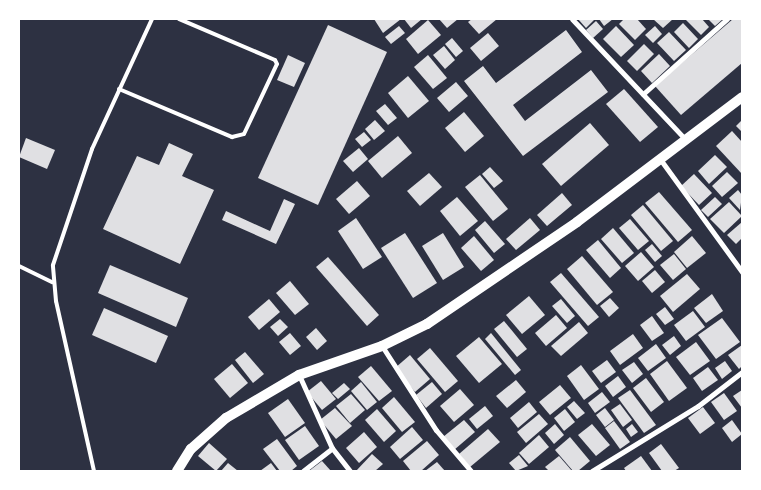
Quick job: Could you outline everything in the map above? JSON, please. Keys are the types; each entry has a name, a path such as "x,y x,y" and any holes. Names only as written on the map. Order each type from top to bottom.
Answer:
{"main road":[{"path":"177,471 190,449 226,418 299,375 382,346 427,324 488,286 742,96"}],"street":[{"path":"572,19 684,138"},
{"path":"643,94 727,19"},
{"path":"660,159 742,272"},
{"path":"382,346 433,425 471,471"},
{"path":"592,471 691,410 742,372"},
{"path":"299,375 332,448 350,471"},
{"path":"303,471 332,448"}],"lane":[{"path":"94,471 52,282 53,265 67,218 92,149 152,19"},
{"path":"120,89 232,137 244,134 277,64 275,60 179,19"},
{"path":"19,266 52,282"}],"building":[{"path":"374,19 401,19 383,33"},
{"path":"404,19 422,19 411,28"},
{"path":"439,19 458,19 447,28"},
{"path":"472,19 497,19 479,34 468,22"},
{"path":"578,19 595,19 586,28"},
{"path":"599,19 613,19 604,26"},
{"path":"624,19 637,19 646,29 635,40 619,24"},
{"path":"653,19 673,19 663,28"},
{"path":"702,19 709,27 701,35 686,20"},
{"path":"708,19 723,19 715,26"},
{"path":"733,19 742,19 742,63 681,115 655,86"},
{"path":"428,20 441,35 418,54 406,39"},
{"path":"596,21 603,29 593,38 586,30"},
{"path":"683,23 698,39 689,48 674,32"},
{"path":"328,25 387,52 318,205 258,178"},
{"path":"399,26 405,33 391,44 385,37"},
{"path":"616,26 634,45 621,57 603,39"},
{"path":"655,26 662,34 653,43 645,35"},
{"path":"566,30 582,52 513,105 525,121 591,70 608,92 523,156 464,81 483,66 496,83"},
{"path":"669,32 686,50 674,61 657,43"},
{"path":"488,33 499,46 481,61 470,48"},
{"path":"452,38 463,51 456,57 445,44"},
{"path":"644,44 654,54 637,71 627,61"},
{"path":"444,46 455,60 445,69 433,55"},
{"path":"659,54 670,66 652,83 641,71"},
{"path":"288,55 305,63 294,87 277,80"},
{"path":"428,55 447,78 433,89 414,67"},
{"path":"408,76 429,101 408,118 388,93"},
{"path":"456,82 468,96 449,112 437,98"},
{"path":"624,89 658,127 640,142 606,104"},
{"path":"385,104 397,118 388,125 376,111"},
{"path":"464,112 484,136 465,152 445,128"},
{"path":"375,120 385,131 374,140 365,129"},
{"path":"742,120 742,132 736,126"},
{"path":"590,123 609,145 561,186 542,164"},
{"path":"732,131 742,142 742,174 716,146"},
{"path":"364,132 371,140 362,147 355,139"},
{"path":"398,136 412,153 382,178 368,161"},
{"path":"26,138 55,150 47,169 19,157"},
{"path":"169,143 193,154 182,176 214,190 180,264 103,229 137,156 159,165"},
{"path":"359,148 368,159 353,172 343,161"},
{"path":"715,155 727,167 709,184 698,171"},
{"path":"490,167 503,181 494,188 482,174"},
{"path":"727,172 738,183 722,197 712,186"},
{"path":"429,173 442,187 420,206 407,191"},
{"path":"694,174 712,193 699,205 681,186"},
{"path":"480,175 508,209 493,221 465,187"},
{"path":"357,181 370,196 349,214 336,199"},
{"path":"738,190 742,195 740,210 729,198"},
{"path":"659,192 692,230 678,242 645,203"},
{"path":"562,193 572,205 547,226 537,215"},
{"path":"457,197 478,221 460,236 440,211"},
{"path":"715,197 722,204 708,217 701,210"},
{"path":"284,199 295,204 276,244 222,220 226,211 270,231"},
{"path":"729,202 742,216 724,233 710,219"},
{"path":"643,205 673,241 661,251 631,215"},
{"path":"356,218 382,257 363,269 338,231"},
{"path":"530,218 540,230 516,250 506,239"},
{"path":"630,219 649,241 638,250 619,228"},
{"path":"485,221 505,244 494,253 475,230"},
{"path":"742,222 742,238 736,244 727,235"},
{"path":"613,228 634,253 622,263 601,239"},
{"path":"405,233 437,283 413,298 381,248"},
{"path":"443,233 464,267 443,280 422,246"},
{"path":"474,236 494,260 481,271 461,248"},
{"path":"692,236 706,253 687,268 674,252"},
{"path":"598,240 621,268 610,278 586,250"},
{"path":"652,244 662,256 655,262 645,250"},
{"path":"641,252 654,267 638,281 625,266"},
{"path":"674,254 686,269 673,280 660,265"},
{"path":"582,256 613,292 597,305 567,269"},
{"path":"328,257 379,315 367,326 316,267"},
{"path":"110,265 188,298 176,327 98,293"},
{"path":"655,270 665,282 652,293 642,281"},
{"path":"561,273 599,317 588,326 550,282"},
{"path":"687,274 700,289 673,312 660,296"},
{"path":"290,281 309,304 295,315 276,293"},
{"path":"712,294 723,311 706,323 694,308"},
{"path":"529,296 545,315 522,334 506,315"},
{"path":"610,298 619,308 609,317 600,306"},
{"path":"269,299 280,312 259,330 248,317"},
{"path":"561,299 575,316 567,323 552,306"},
{"path":"665,307 674,319 665,325 656,314"},
{"path":"104,308 168,336 156,363 92,335"},
{"path":"693,311 705,327 686,341 674,325"},
{"path":"556,315 567,328 546,346 535,333"},
{"path":"652,316 664,333 652,341 640,325"},
{"path":"722,318 740,342 716,359 698,335"},
{"path":"280,319 288,327 278,336 270,327"},
{"path":"504,321 527,349 517,357 494,329"},
{"path":"579,322 588,333 561,356 551,346"},
{"path":"316,328 327,341 317,350 306,337"},
{"path":"290,333 301,346 290,355 279,342"},
{"path":"491,333 521,370 515,375 485,339"},
{"path":"633,334 643,348 620,365 610,351"},
{"path":"674,336 681,346 670,355 662,345"},
{"path":"479,337 502,364 479,383 456,356"},
{"path":"696,342 710,361 690,375 676,357"},
{"path":"656,344 666,358 648,371 638,358"},
{"path":"742,345 742,366 739,369 728,355"},
{"path":"430,348 458,381 445,392 417,359"},
{"path":"245,352 264,374 253,383 235,360"},
{"path":"410,355 430,379 415,392 395,368"},
{"path":"607,360 616,372 601,383 592,371"},
{"path":"667,361 687,388 669,401 650,374"},
{"path":"725,361 732,371 722,379 715,368"},
{"path":"634,362 643,374 632,383 622,370"},
{"path":"232,364 248,383 230,398 214,379"},
{"path":"581,365 599,389 584,400 567,376"},
{"path":"371,366 392,391 379,401 358,377"},
{"path":"708,367 718,380 702,391 693,378"},
{"path":"618,376 626,387 613,397 605,386"},
{"path":"646,378 664,402 651,412 633,388"},
{"path":"516,380 526,392 507,408 496,396"},
{"path":"321,381 336,399 322,410 307,392"},
{"path":"361,382 377,402 367,410 351,391"},
{"path":"432,382 442,394 426,408 416,395"},
{"path":"344,383 350,389 338,399 332,393"},
{"path":"560,385 571,398 550,415 539,402"},
{"path":"460,389 474,405 454,422 440,406"},
{"path":"630,390 656,425 644,433 618,398"},
{"path":"742,390 742,408 733,396"},
{"path":"602,392 610,402 595,413 588,403"},
{"path":"724,393 737,411 724,420 711,402"},
{"path":"351,394 365,410 350,423 336,406"},
{"path":"394,397 415,422 402,432 382,408"},
{"path":"288,399 305,423 285,437 268,413"},
{"path":"574,401 585,413 577,419 567,407"},
{"path":"529,402 537,412 518,428 510,418"},
{"path":"620,404 632,420 623,427 611,410"},
{"path":"485,406 493,416 477,429 469,419"},
{"path":"703,407 715,423 700,434 688,418"},
{"path":"335,408 352,426 336,439 320,420"},
{"path":"605,408 614,420 605,427 596,415"},
{"path":"377,409 396,431 384,442 365,420"},
{"path":"565,409 575,422 564,431 554,418"},
{"path":"539,414 548,424 526,443 517,432"},
{"path":"464,420 475,432 454,450 443,437"},
{"path":"732,420 742,434 732,442 722,428"},
{"path":"614,421 630,442 620,449 605,428"},
{"path":"555,424 564,435 554,444 545,433"},
{"path":"592,424 610,445 596,456 578,435"},
{"path":"632,424 638,432 631,437 626,429"},
{"path":"305,426 319,446 299,460 285,440"},
{"path":"412,427 423,440 400,459 390,447"},
{"path":"488,429 500,442 470,467 459,454"},
{"path":"364,432 377,447 359,463 346,448"},
{"path":"539,435 549,447 529,464 519,453"},
{"path":"570,437 590,461 578,471 573,471 555,450"},
{"path":"277,439 297,466 291,471 280,471 263,449"},
{"path":"427,441 439,455 421,471 411,471 403,461"},
{"path":"209,443 227,459 216,471 198,456"},
{"path":"661,444 679,468 674,471 662,471 649,453"},
{"path":"372,454 383,464 375,471 356,471"},
{"path":"519,455 528,466 516,471 509,463"},
{"path":"559,456 572,471 549,471 545,467"},
{"path":"641,456 652,471 626,471 624,468"},
{"path":"322,461 331,471 309,471"},
{"path":"437,462 445,471 425,471"},
{"path":"228,463 238,471 221,471"},
{"path":"271,463 277,471 260,471"}]}
